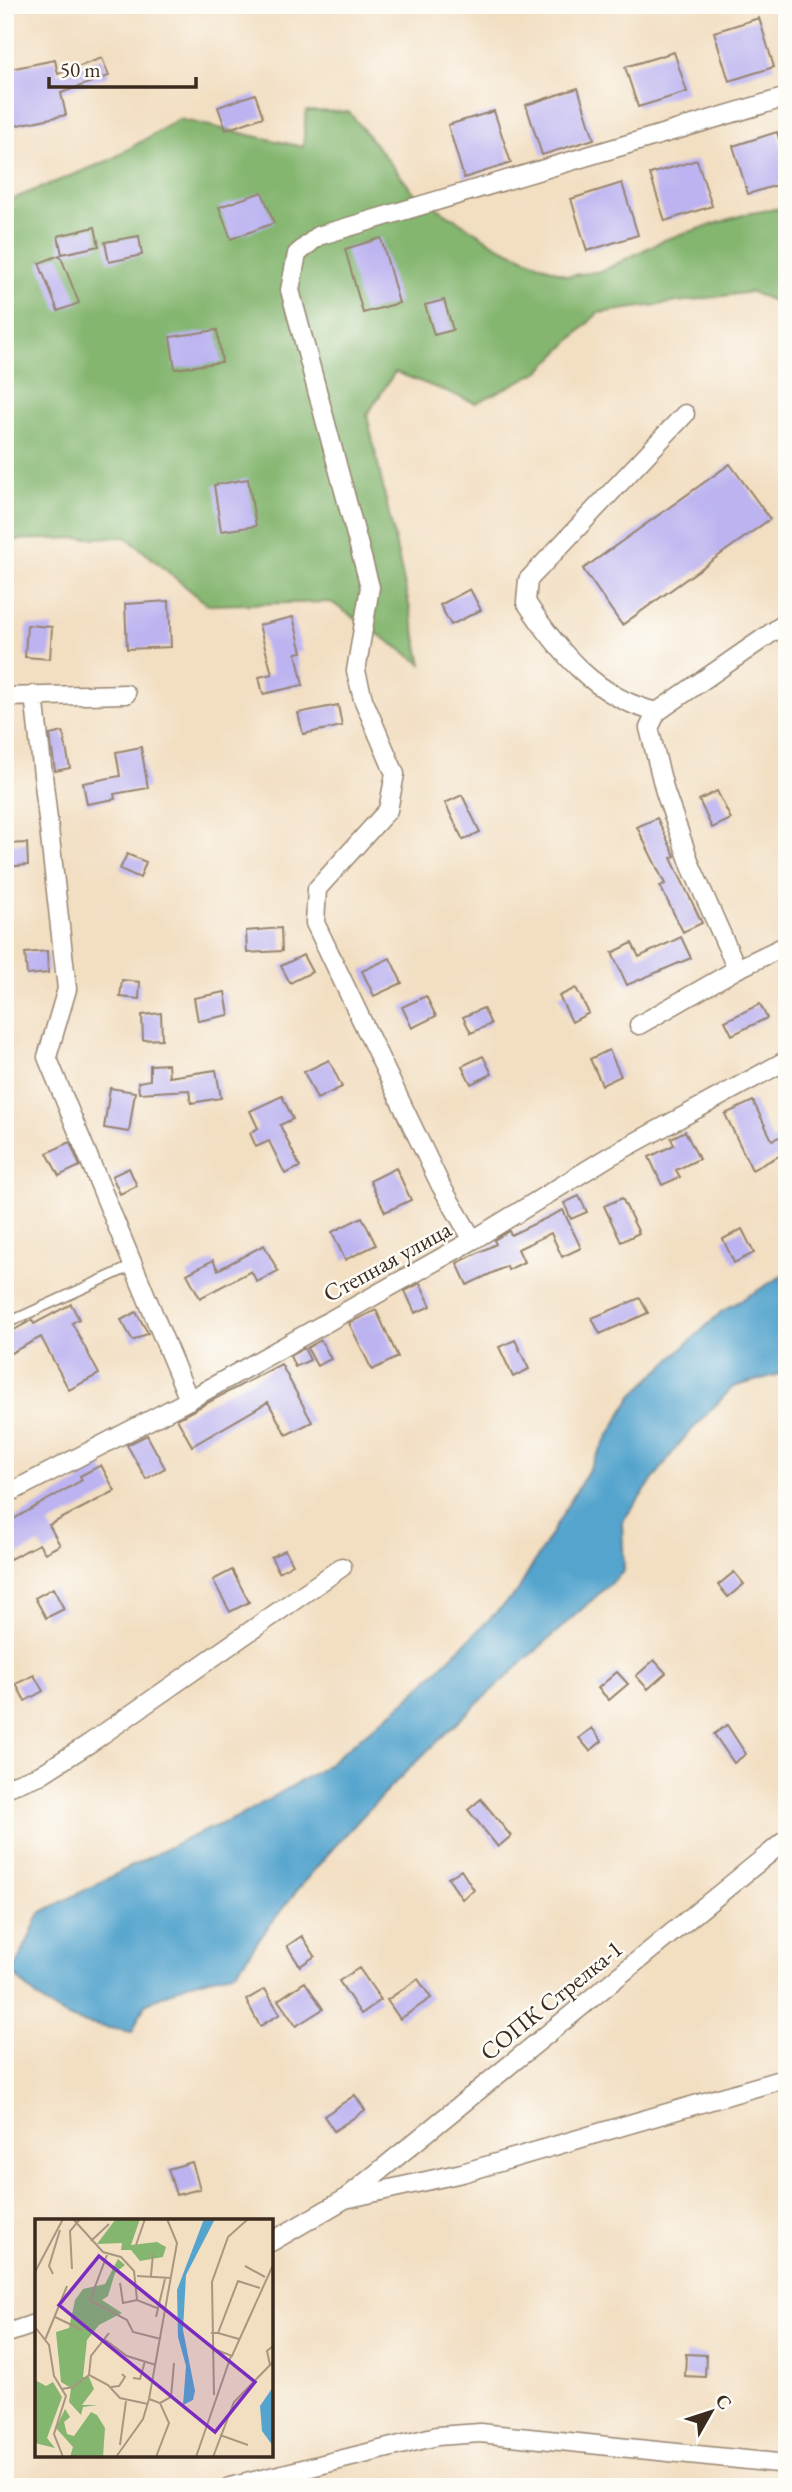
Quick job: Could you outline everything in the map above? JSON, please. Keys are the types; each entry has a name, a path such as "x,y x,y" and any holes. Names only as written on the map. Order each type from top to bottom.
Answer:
{"street":[{"path":"473,1240 441,1186 315,923 317,889 388,810 395,774 363,699 356,671 370,587 290,290 298,254 318,236 787,97"},
{"path":"657,712 634,706 603,690 569,660 526,602 528,580 685,414"},
{"path":"737,969 691,866 665,792 649,728 657,712 787,622"},
{"path":"5,697 126,694"},
{"path":"34,695 67,989 47,1057 189,1401"},
{"path":"639,1025 787,944"},
{"name":"Степная улица","path":"5,1495 189,1401 473,1240 610,1156 787,1060"},
{"path":"5,1788 40,1775 90,1743 342,1567"},
{"name":"СОПК Стрелка-1","path":"345,2199 787,1839"},
{"path":"273,2241 345,2199 462,2173 787,2078"},
{"path":"5,2334 35,2324"},
{"path":"230,2487 438,2435 480,2433 787,2464"}],"lane":[{"path":"5,1324 132,1266"}],"green space":[{"path":"306,111 349,112 415,194 498,246 567,276 602,271 664,240 746,214 787,207 787,306 751,292 598,313 540,371 476,403 395,372 367,415 422,664 331,602 208,605 126,537 5,540 5,202 110,160 179,119 303,147"}],"water":[{"path":"787,1273 787,1372 733,1387 682,1440 622,1522 624,1571 469,1712 369,1809 278,1914 237,1971 187,1984 145,2004 132,2032 94,2025 66,2016 41,2000 13,1973 40,1913 181,1841 240,1816 323,1768 408,1699 517,1592 632,1396 721,1312"}],"building":[{"path":"759,18 774,67 729,81 714,32"},
{"path":"674,52 687,92 638,107 625,67"},
{"path":"102,58 109,76 61,93 66,115 13,126 5,89 5,70 55,60 58,74"},
{"path":"578,88 594,139 542,155 526,105"},
{"path":"255,94 263,117 226,130 218,107"},
{"path":"494,111 511,163 464,178 448,125"},
{"path":"777,132 787,164 787,182 748,194 733,146"},
{"path":"697,160 712,206 665,221 650,174"},
{"path":"622,183 638,235 587,251 571,199"},
{"path":"262,192 274,223 231,239 219,207"},
{"path":"95,227 99,246 62,254 58,236"},
{"path":"139,236 142,255 109,262 105,242"},
{"path":"381,238 399,303 363,313 345,249"},
{"path":"60,255 79,303 58,311 39,263"},
{"path":"444,300 453,330 434,335 425,305"},
{"path":"217,330 222,362 175,369 170,337"},
{"path":"730,464 770,519 622,625 583,569"},
{"path":"248,479 256,526 221,531 214,485"},
{"path":"470,589 481,610 451,625 440,605"},
{"path":"169,601 171,647 127,649 125,604"},
{"path":"293,617 302,652 296,653 303,685 263,694 259,677 272,674 259,625"},
{"path":"27,625 52,627 50,659 25,657"},
{"path":"338,705 342,726 303,734 298,713"},
{"path":"63,732 70,768 55,771 50,735"},
{"path":"141,747 148,788 114,794 115,799 87,804 83,783 120,776 116,752"},
{"path":"717,791 731,819 712,828 699,800"},
{"path":"462,795 480,832 463,840 445,803"},
{"path":"657,818 675,856 671,858 702,923 683,932 660,886 665,884 637,827"},
{"path":"27,843 28,865 5,867 5,844"},
{"path":"127,854 146,862 140,878 120,869"},
{"path":"281,928 282,951 247,953 246,931"},
{"path":"681,937 691,958 627,985 612,953 632,943 639,957"},
{"path":"47,951 48,973 27,975 25,953"},
{"path":"303,955 312,972 290,983 281,966"},
{"path":"390,958 402,983 374,996 362,971"},
{"path":"122,980 140,982 139,999 120,997"},
{"path":"576,988 589,1013 572,1022 559,996"},
{"path":"225,992 229,1015 198,1021 194,998"},
{"path":"426,996 436,1016 412,1028 402,1007"},
{"path":"760,1004 767,1018 732,1035 725,1021"},
{"path":"483,1008 491,1024 471,1033 463,1017"},
{"path":"161,1013 162,1039 143,1040 142,1015"},
{"path":"609,1050 621,1076 602,1085 590,1059"},
{"path":"483,1056 492,1074 471,1084 462,1066"},
{"path":"329,1060 342,1087 317,1099 304,1072"},
{"path":"168,1064 169,1077 216,1070 221,1098 191,1103 189,1090 139,1093 138,1082 150,1080 150,1065"},
{"path":"110,1088 135,1092 129,1132 104,1128"},
{"path":"282,1096 293,1119 280,1125 300,1167 285,1174 269,1141 256,1147 250,1133 258,1128 250,1111"},
{"path":"753,1101 772,1140 787,1134 787,1152 752,1170 725,1114"},
{"path":"685,1131 699,1159 676,1170 680,1177 662,1185 649,1157 674,1145 671,1138"},
{"path":"70,1142 80,1166 59,1176 47,1153"},
{"path":"129,1168 137,1186 120,1194 112,1176"},
{"path":"396,1168 411,1200 385,1212 370,1181"},
{"path":"579,1196 587,1212 571,1219 564,1203"},
{"path":"622,1198 639,1233 621,1242 604,1206"},
{"path":"563,1210 581,1248 562,1257 551,1233 518,1249 524,1262 508,1270 507,1266 467,1285 457,1263 496,1244 494,1240 509,1231 511,1235"},
{"path":"362,1217 376,1245 345,1260 332,1232"},
{"path":"742,1229 754,1253 734,1263 723,1239"},
{"path":"264,1245 278,1271 257,1282 251,1271 200,1298 187,1274 213,1260 218,1270"},
{"path":"420,1283 431,1306 415,1313 405,1291"},
{"path":"640,1298 648,1313 600,1334 592,1318"},
{"path":"71,1304 79,1319 72,1323 99,1374 69,1390 41,1337 5,1356 5,1335 32,1320 34,1324"},
{"path":"376,1310 398,1357 372,1370 349,1323"},
{"path":"136,1312 148,1333 133,1341 121,1320"},
{"path":"321,1340 331,1359 317,1366 307,1348"},
{"path":"515,1340 529,1369 513,1377 499,1347"},
{"path":"304,1348 310,1360 295,1367 290,1356"},
{"path":"281,1364 312,1422 286,1435 268,1402 192,1446 177,1419"},
{"path":"147,1435 165,1468 146,1479 127,1445"},
{"path":"101,1465 115,1491 49,1525 60,1545 45,1553 39,1544 10,1559 5,1550 5,1524 82,1480 80,1476"},
{"path":"285,1550 293,1564 279,1572 271,1557"},
{"path":"232,1570 249,1602 230,1612 213,1580"},
{"path":"734,1572 744,1584 728,1597 718,1585"},
{"path":"53,1588 64,1609 46,1618 35,1598"},
{"path":"654,1660 666,1673 648,1689 636,1676"},
{"path":"617,1672 628,1684 609,1700 598,1688"},
{"path":"34,1675 43,1691 25,1701 16,1684"},
{"path":"727,1725 746,1754 734,1763 714,1734"},
{"path":"592,1728 602,1741 590,1751 579,1738"},
{"path":"481,1799 511,1836 498,1847 468,1810"},
{"path":"461,1870 474,1890 462,1899 448,1878"},
{"path":"302,1936 315,1956 300,1966 287,1946"},
{"path":"359,1968 381,2000 361,2014 339,1981"},
{"path":"418,1979 431,1998 400,2019 387,2000"},
{"path":"305,1982 323,2009 296,2026 278,2000"},
{"path":"265,1989 280,2014 260,2026 246,2000"},
{"path":"355,2095 365,2110 334,2131 324,2116"},
{"path":"192,2162 200,2189 176,2195 168,2169"},
{"path":"686,2354 706,2355 705,2377 685,2376"}]}
